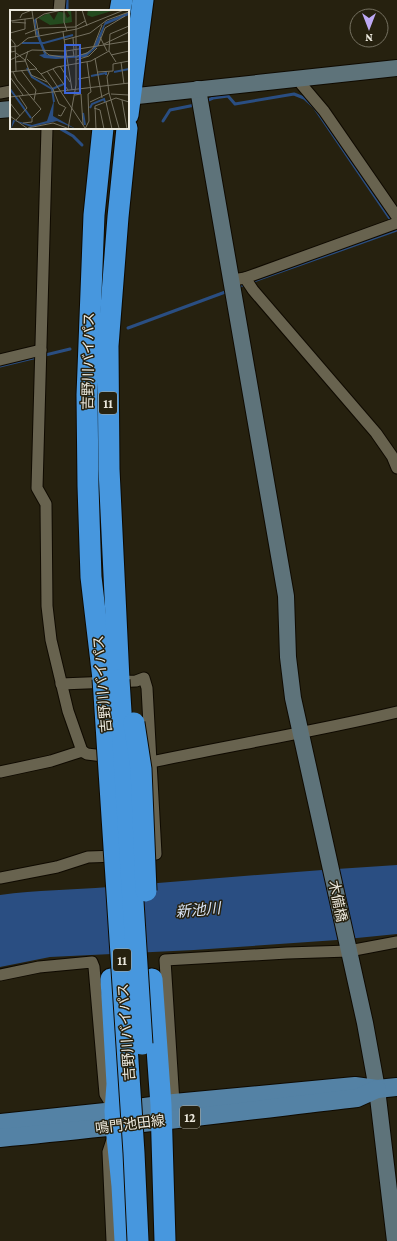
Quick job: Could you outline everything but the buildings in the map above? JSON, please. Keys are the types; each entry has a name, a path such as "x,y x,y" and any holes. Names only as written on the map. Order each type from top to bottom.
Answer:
{"highway":[{"path":"120,10 122,0"},
{"path":"129,103 143,0"},
{"name":"吉野川バイパス","path":"102,129 94,215 87,395 91,577 111,679 149,1153 153,1241"},
{"name":"吉野川バイパス","path":"127,129 118,217 108,346 109,470 117,635 111,679 138,1241"},
{"path":"111,679 95,696 97,795 117,1084 116,1119 125,1241"},
{"name":"11","path":"111,679 141,769 152,979 165,1109"},
{"path":"165,1109 162,1168 165,1241"}],"main road":[{"name":"鳴門池田線","path":"0,1138 116,1119 165,1109 357,1098 378,1089 397,1088"},
{"name":"鳴門池田線","path":"0,1123 116,1119"}],"street":[{"path":"59,10 60,0"},
{"path":"129,103 198,89 397,68"},
{"path":"301,79 302,85 324,111 397,217"},
{"name":"木備橋","path":"198,89 239,279 286,596 288,657 293,698 302,732 378,1089 396,1241"},
{"path":"0,93 10,91"},
{"path":"0,110 10,109"},
{"path":"47,129 37,488 46,504 47,606 51,640 68,710 82,751 87,754 151,762 333,727 397,712"},
{"path":"239,279 397,224"},
{"path":"239,279 253,290 376,433 392,456 397,468"},
{"path":"0,360 41,350"},
{"path":"0,878 57,867 88,857 156,854 147,688 144,678 136,681 61,684"},
{"path":"0,772 51,761 82,751"},
{"path":"175,1241 172,1168 165,1109 165,960 287,953 397,942"},
{"path":"0,975 39,967 92,962 94,967 105,1094 116,1119 108,1152 112,1241"}],"water":[{"name":"新池川","path":"397,865 397,934 337,940 194,950 50,957 0,967 0,895"}],"waterway":[{"path":"67,0 67,10"},
{"path":"206,101 213,98 228,96 235,104 294,94 304,98 314,107 397,229"},
{"path":"163,121 170,110 195,105"},
{"path":"61,129 73,136 82,145"},
{"path":"237,287 397,230"},
{"path":"128,328 228,291"},
{"path":"0,366 70,349"}]}
